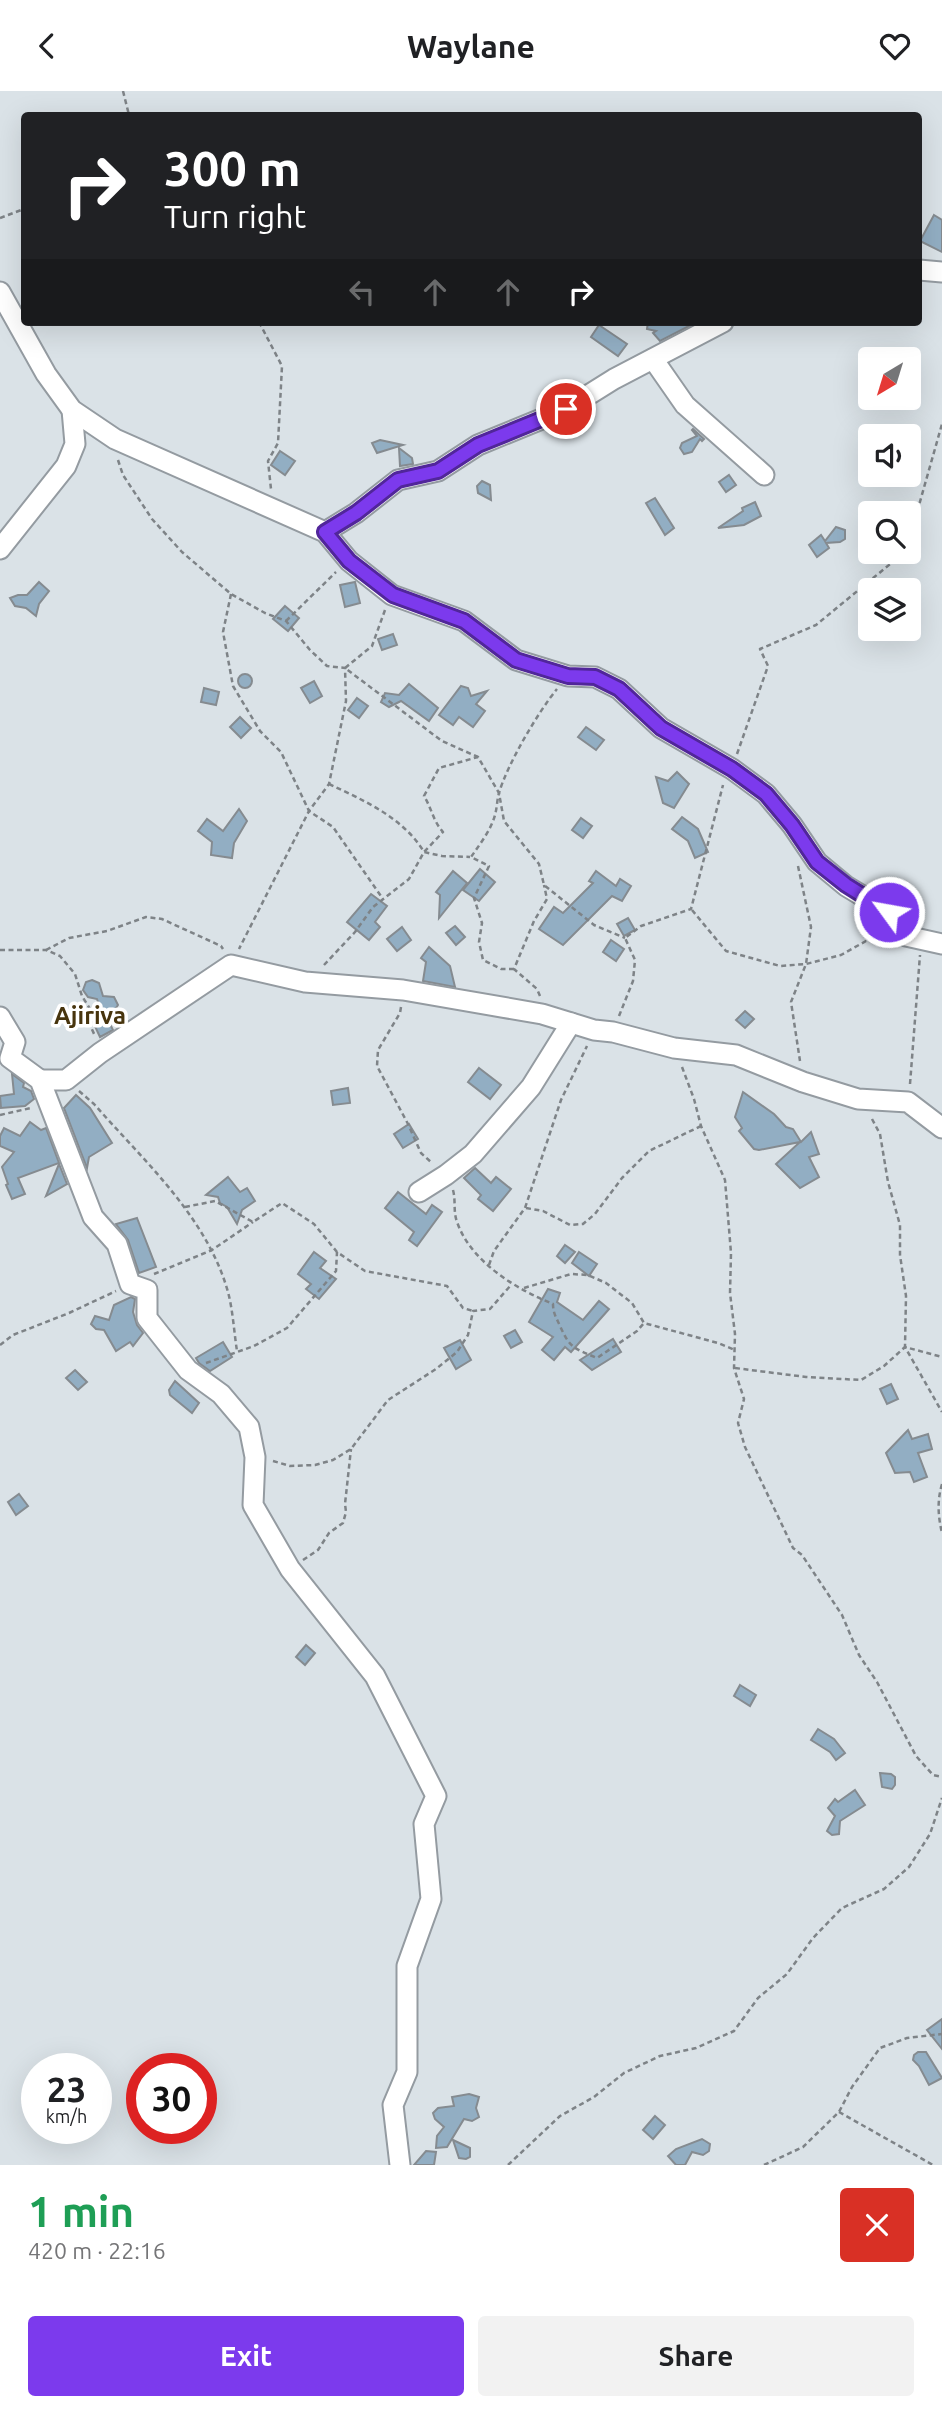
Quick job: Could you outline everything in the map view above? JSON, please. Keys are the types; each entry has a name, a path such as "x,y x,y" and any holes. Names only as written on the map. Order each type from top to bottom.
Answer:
{"street":[{"path":"922,270 942,272"},
{"path":"0,292 46,374 72,410 115,439 325,532 349,561 393,595 464,621 516,660 568,676 595,677 619,689 661,728 732,769 766,794 792,825 817,862 846,885 889,912 906,936 942,944"},
{"path":"325,532 356,513 398,480 438,471 478,445 566,409 715,326"},
{"path":"653,359 685,405 764,475"},
{"path":"0,549 66,466 75,444 72,410"},
{"path":"40,1080 66,1080 100,1053 231,965 305,982 403,990 542,1014 674,1048 736,1055 803,1082 858,1099 908,1101 942,1128"},
{"path":"0,1017 15,1042 10,1058 40,1080 93,1217 117,1244 130,1284 147,1290 147,1318 188,1370 221,1394 249,1427 255,1457 253,1505 290,1569 375,1676 436,1796 424,1824 431,1899 407,1966 407,2072 393,2105 400,2165"},
{"path":"419,1192 473,1154 531,1087 571,1023"}],"path":[{"path":"123,91 128,112"},
{"path":"0,218 21,210"},
{"path":"261,326 282,366 278,443 268,461 274,509"},
{"path":"920,501 942,424"},
{"path":"115,439 116,455 123,475 152,519 182,552 231,594 286,621 327,666 345,668 442,741 478,758 499,793 504,821 538,864 547,899 534,921 514,969"},
{"path":"286,621 349,561"},
{"path":"691,909 724,781 732,769 768,666 760,649 816,625 890,564"},
{"path":"231,594 223,632 233,686 260,731 281,752 309,811 333,827 383,899"},
{"path":"345,668 372,646 384,610 393,595"},
{"path":"231,965 309,811 329,784 346,701 345,668"},
{"path":"471,857 495,817 499,793 547,701 568,676"},
{"path":"305,982 355,932 373,907 409,879 424,852 443,832 433,820 424,796 439,768 478,758"},
{"path":"329,784 369,803 417,840 424,852 471,857 489,866 474,898 482,923 480,953 483,960 501,969 514,969 537,989 544,1005 542,1014"},
{"path":"797,861 811,927 806,964 791,1002 803,1082"},
{"path":"489,1265 494,1251 525,1208 561,1100 633,981 635,960 625,938 594,925 544,885"},
{"path":"625,938 641,926 691,909"},
{"path":"691,909 726,951 780,966 806,964 841,955 866,941 906,936 920,952 908,1101"},
{"path":"46,950 69,938 107,930 146,917 162,919 221,946 231,965"},
{"path":"0,950 46,950 60,956 75,974 82,996 92,1012 90,1025 100,1053"},
{"path":"403,990 401,1013 378,1051 377,1066 421,1153 446,1175 455,1193 454,1209 467,1245 511,1285 553,1304 553,1314 565,1341 581,1351 597,1358 637,1331 644,1323"},
{"path":"674,1048 694,1099 701,1126 725,1180 731,1253 734,1368 744,1399 738,1423 746,1447 782,1529 842,1615 859,1655 877,1682 916,1756 933,1775 942,1777"},
{"path":"0,1115 35,1107 40,1080"},
{"path":"66,1080 94,1104 185,1207 212,1250 228,1293 237,1351"},
{"path":"858,1099 875,1122 880,1134 888,1182 900,1225 900,1255 906,1296 905,1347 942,1412"},
{"path":"525,1208 543,1212 570,1225 583,1224 595,1214 622,1178 649,1151 701,1126"},
{"path":"185,1207 215,1201 253,1222 282,1203 314,1224 337,1252 365,1271 447,1286 463,1308 473,1311 490,1309 511,1285"},
{"path":"188,1370 254,1346 287,1328 336,1271 337,1252"},
{"path":"523,1289 571,1274 587,1275 606,1283 632,1303 644,1323 735,1350"},
{"path":"255,1457 290,1466 315,1465 351,1450 388,1400 457,1352 468,1335 473,1311"},
{"path":"905,1347 942,1357"},
{"path":"734,1368 861,1380 884,1366 905,1347"},
{"path":"290,1569 318,1550 329,1533 343,1523 351,1450"},
{"path":"942,1484 938,1498 942,1533"},
{"path":"508,2165 560,2116 594,2097 624,2073 660,2056 696,2048 734,2032 758,1998 788,1974 814,1938 842,1908 884,1889 909,1867 930,1834 942,1798"},
{"path":"764,2165 803,2147 839,2112 852,2087 880,2047 907,2038 942,2034"},
{"path":"839,2112 933,2165"}],"building":[{"path":"934,215 942,220 942,252 922,242"},
{"path":"600,326 627,344 618,356 591,337"},
{"path":"647,326 689,326 660,341 653,333 656,331 647,329"},
{"path":"693,429 704,439 700,439 692,452 684,454 680,448 682,443 697,436"},
{"path":"380,440 403,445 377,453 372,443"},
{"path":"399,448 412,458 413,464 400,466"},
{"path":"280,451 295,461 285,475 271,465"},
{"path":"729,475 736,485 726,492 719,482"},
{"path":"482,481 490,485 491,500 478,493 477,486"},
{"path":"655,498 674,528 665,535 646,503"},
{"path":"755,502 761,516 744,525 718,528 743,511 742,508"},
{"path":"836,527 845,530 845,539 826,543 829,548 817,557 809,545 821,535 825,541"},
{"path":"39,582 49,591 39,604 36,616 26,608 15,606 10,598 27,595"},
{"path":"355,582 360,603 345,607 340,585"},
{"path":"285,606 299,618 288,631 273,619"},
{"path":"393,634 397,645 382,650 378,639"},
{"path":"242,674 248,674 252,681 248,688 242,688 238,684 238,678"},
{"path":"314,681 322,696 310,703 301,688"},
{"path":"409,684 438,708 429,721 401,701 389,707 381,702 385,693 399,695"},
{"path":"461,686 468,688 471,696 487,691 476,704 485,711 473,727 459,717 453,725 439,715"},
{"path":"204,688 219,692 216,705 201,702"},
{"path":"357,698 368,706 359,718 348,710"},
{"path":"240,717 251,728 241,738 230,727"},
{"path":"586,727 604,740 596,750 578,737"},
{"path":"677,772 689,784 674,808 663,803 656,777 668,781"},
{"path":"239,809 247,821 234,843 232,858 211,855 212,842 198,831 207,819 223,831"},
{"path":"682,817 698,829 708,852 695,858 688,841 672,829"},
{"path":"581,818 592,826 583,838 572,830"},
{"path":"480,869 495,882 479,901 463,890"},
{"path":"453,871 467,883 439,918 440,895 436,892"},
{"path":"596,871 616,886 620,879 631,886 622,901 612,896 563,945 539,929 554,907 563,913 593,883 589,881"},
{"path":"371,894 387,906 375,922 380,927 369,940 347,922"},
{"path":"628,918 635,930 624,936 617,924"},
{"path":"455,926 465,937 456,945 446,933"},
{"path":"402,927 411,940 397,951 387,939"},
{"path":"611,940 624,949 616,961 603,952"},
{"path":"429,947 450,966 455,987 423,981 426,962 421,958"},
{"path":"92,980 99,983 103,996 114,997 118,1005 108,1020 113,1030 100,1037 93,1022 103,1017 97,999 88,997 83,990 86,982"},
{"path":"745,1011 754,1019 745,1028 736,1020"},
{"path":"479,1068 501,1085 490,1099 468,1082"},
{"path":"12,1074 24,1083 23,1087 31,1091 34,1099 25,1106 1,1108 0,1096 14,1094"},
{"path":"348,1088 350,1103 333,1105 331,1091"},
{"path":"743,1092 774,1114 786,1127 793,1129 801,1142 811,1132 819,1154 809,1157 819,1177 800,1188 776,1164 800,1142 754,1149 739,1131 742,1128 735,1117"},
{"path":"76,1095 90,1108 112,1143 89,1157 87,1168 64,1108"},
{"path":"30,1122 41,1130 46,1128 59,1163 18,1178 25,1194 12,1199 2,1167 14,1152 0,1146 0,1136 4,1128 20,1136"},
{"path":"409,1124 418,1139 403,1148 394,1134"},
{"path":"59,1164 67,1184 46,1196"},
{"path":"475,1168 491,1183 496,1177 511,1189 493,1211 478,1199 481,1195 464,1178"},
{"path":"228,1177 240,1192 247,1188 255,1201 242,1210 237,1224 218,1197 206,1195"},
{"path":"398,1192 426,1214 432,1205 442,1212 417,1246 409,1240 414,1232 385,1208"},
{"path":"137,1218 156,1267 139,1273 128,1240 116,1224"},
{"path":"565,1245 575,1252 565,1263 557,1256"},
{"path":"314,1252 326,1261 320,1268 336,1279 319,1299 306,1289 311,1284 298,1274"},
{"path":"579,1252 597,1264 589,1276 572,1263"},
{"path":"548,1289 560,1293 557,1302 583,1320 599,1301 609,1309 571,1352 565,1347 554,1360 542,1350 553,1337 529,1322"},
{"path":"131,1297 135,1299 133,1312 137,1325 143,1333 133,1346 130,1342 116,1351 104,1330 96,1329 91,1324 95,1316 109,1320 114,1305"},
{"path":"515,1330 522,1342 511,1348 504,1336"},
{"path":"613,1339 621,1352 592,1370 580,1360"},
{"path":"460,1340 471,1360 456,1369 444,1348"},
{"path":"223,1342 232,1357 210,1371 199,1363 196,1358"},
{"path":"75,1370 87,1382 78,1390 66,1378"},
{"path":"175,1381 199,1403 192,1413 170,1395 169,1390"},
{"path":"891,1384 898,1399 887,1404 880,1389"},
{"path":"908,1430 912,1439 928,1434 932,1449 918,1453 927,1477 914,1482 910,1472 895,1473 886,1453"},
{"path":"19,1494 28,1506 16,1515 8,1502"},
{"path":"306,1645 315,1653 305,1665 296,1657"},
{"path":"740,1685 756,1695 750,1706 734,1696"},
{"path":"818,1729 834,1739 845,1753 836,1760 830,1752 811,1740"},
{"path":"880,1773 895,1777 892,1789 882,1787"},
{"path":"855,1790 865,1805 840,1821 839,1834 832,1835 827,1831 835,1816 828,1808 835,1799 838,1802"},
{"path":"942,2019 942,2049 927,2030"},
{"path":"918,2052 926,2052 942,2078 929,2085 913,2060"},
{"path":"469,2094 479,2097 476,2108 479,2117 472,2121 464,2119 447,2147 436,2148 437,2136 444,2127 435,2119 433,2113 438,2108 454,2106 452,2097"},
{"path":"655,2116 665,2125 653,2139 643,2130"},
{"path":"702,2139 710,2144 709,2151 703,2155 692,2152 685,2165 676,2165 668,2156 676,2149"},
{"path":"453,2140 470,2148 470,2157 459,2158"},
{"path":"426,2151 436,2152 434,2165 414,2165"}],"district":[{"name":"Ajiriva","path":"90,1016"}],"route":[{"path":"566,409 478,445 438,471 398,480 356,513 325,532 349,561 393,595 464,621 516,660 568,676 595,677 619,689 661,728 732,769 766,794 792,825 817,862 846,885 889,912"}]}
